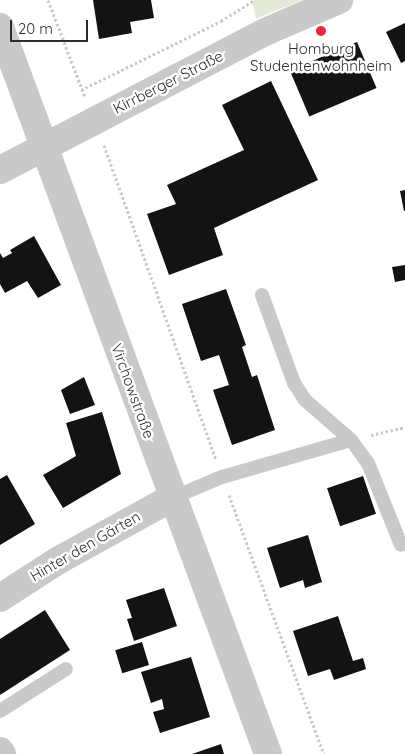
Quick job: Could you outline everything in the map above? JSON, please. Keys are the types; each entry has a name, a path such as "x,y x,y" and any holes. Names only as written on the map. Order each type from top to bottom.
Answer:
{"street":[{"name":"Kirrberger Straße","path":"0,170 266,32 340,0"},
{"name":"Virchowstraße","path":"0,27 172,498 268,754"},
{"name":"Hinter den Gärten","path":"0,598 59,560 172,498"}],"lane":[{"path":"262,295 305,400 351,440 368,463 401,545"},
{"path":"172,498 222,477 351,440"},
{"path":"0,711 66,669"}],"path":[{"path":"48,0 81,90 97,119 107,157 324,754"},
{"path":"81,90 221,21 254,0"},
{"path":"351,440 405,427"}],"green space":[{"path":"252,0 302,0 256,19"}],"building":[{"path":"93,0 151,0 154,18 130,22 132,33 99,39"},
{"path":"405,23 405,61 401,63 386,32"},
{"path":"357,42 377,88 309,117 290,71"},
{"path":"271,81 318,180 214,228 223,255 169,275 147,214 176,204 167,185 244,150 222,105"},
{"path":"405,190 405,211 404,211 400,191"},
{"path":"34,236 61,285 38,298 27,281 5,293 0,284 0,253 3,258 12,253 10,250"},
{"path":"405,265 405,280 395,282 392,267"},
{"path":"226,289 246,345 242,347 252,377 257,375 275,430 232,445 213,390 229,385 219,355 201,361 182,304"},
{"path":"84,377 95,405 70,414 61,390"},
{"path":"102,412 121,474 63,508 43,475 76,456 66,423"},
{"path":"7,475 35,524 0,545 0,479"},
{"path":"363,476 376,514 340,526 327,488"},
{"path":"308,535 322,582 305,588 303,580 280,588 267,548"},
{"path":"164,588 177,626 134,641 127,619 132,618 126,600"},
{"path":"45,610 70,650 0,695 0,639"},
{"path":"338,616 353,661 363,658 366,669 334,680 330,669 308,676 293,631"},
{"path":"142,642 149,665 122,673 115,650"},
{"path":"191,657 210,717 160,733 153,712 164,709 162,699 151,703 141,672"},
{"path":"221,744 224,754 192,754"}],"place":[{"name":"Homburg Studentenwohnheim","path":"321,31"}]}
